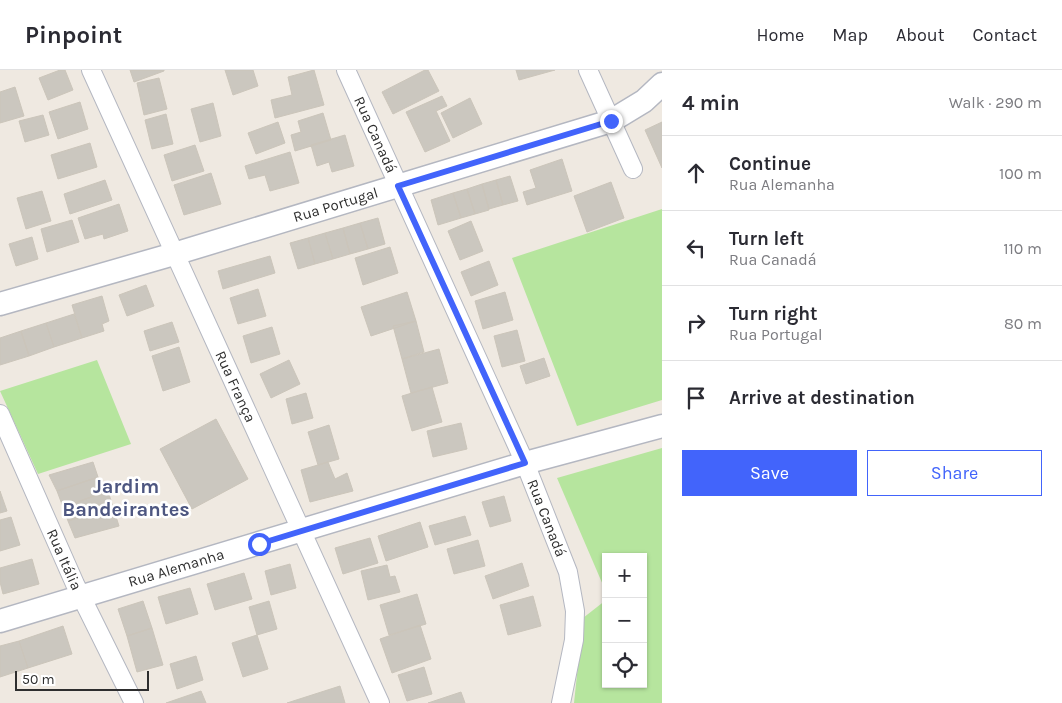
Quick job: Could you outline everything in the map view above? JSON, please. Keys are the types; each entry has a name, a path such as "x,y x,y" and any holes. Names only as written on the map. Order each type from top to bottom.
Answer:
{"street":[{"name":"Rua França","path":"91,70 380,703"},
{"name":"Rua Canadá","path":"346,70 525,463 568,572 575,611 574,640 561,703"},
{"path":"588,70 633,169"},
{"name":"Rua Portugal","path":"0,304 174,254 611,121 644,102 662,84"},
{"name":"Rua Itália","path":"0,414 82,597 134,703"},
{"name":"Rua Alemanha","path":"0,621 525,463 662,426"}],"green space":[{"path":"662,209 662,400 577,426 512,258"},
{"path":"97,360 131,444 38,474 0,391"},
{"path":"662,448 662,703 574,703 583,618 602,603 602,688 647,688 647,553 602,553 602,583 557,478"}],"building":[{"path":"65,70 73,90 48,100 39,78"},
{"path":"130,70 164,70 164,71 134,82"},
{"path":"225,70 253,70 258,86 233,95"},
{"path":"314,70 324,105 275,118 271,100 292,95 288,77"},
{"path":"428,70 439,91 393,114 382,92"},
{"path":"516,70 555,70 519,80"},
{"path":"159,78 167,109 144,115 137,83"},
{"path":"15,87 24,116 0,123 0,92"},
{"path":"442,96 447,106 436,111 450,141 425,152 406,112"},
{"path":"470,98 482,124 453,138 441,113"},
{"path":"80,102 88,129 58,139 49,112"},
{"path":"213,103 221,136 200,142 191,109"},
{"path":"323,113 331,140 295,151 291,135 301,132 298,121"},
{"path":"166,114 173,144 152,149 145,120"},
{"path":"43,115 49,135 25,142 19,121"},
{"path":"278,122 285,143 256,154 248,133"},
{"path":"662,122 662,168 645,130"},
{"path":"345,135 354,166 332,172 329,162 317,166 311,145"},
{"path":"90,143 97,167 58,179 51,155"},
{"path":"195,145 204,171 172,181 164,155"},
{"path":"290,152 299,183 270,191 265,175 249,179 245,166"},
{"path":"562,159 572,191 527,205 523,192 536,188 530,170"},
{"path":"211,173 221,204 184,215 174,185"},
{"path":"510,176 518,201 503,205 496,180"},
{"path":"105,180 112,200 70,214 64,194"},
{"path":"496,180 503,205 489,209 482,184"},
{"path":"611,182 624,218 587,232 574,196"},
{"path":"482,184 489,210 475,214 467,189"},
{"path":"467,189 475,214 461,218 453,193"},
{"path":"42,191 51,221 26,229 17,198"},
{"path":"453,193 461,218 438,225 431,200"},
{"path":"119,204 128,231 104,239 103,234 85,239 78,218"},
{"path":"378,218 385,244 368,249 360,223"},
{"path":"72,220 79,242 47,252 41,229"},
{"path":"471,221 483,251 460,260 448,231"},
{"path":"360,223 368,249 350,254 343,228"},
{"path":"343,228 350,254 333,259 325,233"},
{"path":"325,233 333,259 315,264 308,238"},
{"path":"32,237 38,259 16,266 9,244"},
{"path":"308,238 315,264 298,269 290,243"},
{"path":"390,247 398,273 363,285 355,258"},
{"path":"270,256 275,273 223,289 218,271"},
{"path":"489,261 498,285 471,296 461,272"},
{"path":"146,285 154,306 127,316 119,295"},
{"path":"258,289 266,316 238,324 230,298"},
{"path":"407,292 416,321 371,336 361,307"},
{"path":"505,292 513,320 483,329 475,301"},
{"path":"102,296 109,321 102,324 104,331 82,338 72,305"},
{"path":"74,314 82,338 54,347 46,323"},
{"path":"416,321 424,352 402,359 393,326"},
{"path":"172,322 179,342 150,351 144,331"},
{"path":"46,323 54,347 29,356 21,331"},
{"path":"272,327 280,354 251,363 243,336"},
{"path":"517,330 525,361 502,367 494,336"},
{"path":"21,331 29,356 0,365 0,338"},
{"path":"179,347 190,382 163,391 152,356"},
{"path":"439,349 448,383 411,393 402,359"},
{"path":"544,358 550,376 526,384 520,366"},
{"path":"289,360 300,384 271,398 260,374"},
{"path":"432,387 442,422 412,431 402,396"},
{"path":"306,393 313,418 292,424 286,399"},
{"path":"216,419 248,479 192,509 160,449"},
{"path":"461,423 467,449 433,457 427,431"},
{"path":"329,425 339,459 318,465 308,432"},
{"path":"93,462 98,477 57,491 49,475"},
{"path":"328,462 335,479 347,473 353,491 310,502 301,470"},
{"path":"98,477 103,493 63,507 57,491"},
{"path":"0,491 7,511 0,513"},
{"path":"108,491 113,507 68,521 63,507"},
{"path":"504,496 511,521 490,527 482,502"},
{"path":"113,507 119,526 75,538 68,521"},
{"path":"465,516 471,535 435,545 429,526"},
{"path":"11,517 20,545 0,551 0,520"},
{"path":"420,522 428,547 386,561 378,536"},
{"path":"370,538 378,563 343,574 335,548"},
{"path":"478,540 485,566 454,574 447,549"},
{"path":"32,559 39,584 3,594 0,582 0,568"},
{"path":"522,563 529,586 493,599 485,576"},
{"path":"290,564 296,588 271,595 265,571"},
{"path":"387,565 390,577 395,576 400,592 368,600 361,571"},
{"path":"244,573 252,599 215,610 207,584"},
{"path":"190,588 198,614 166,624 158,597"},
{"path":"417,594 426,624 389,635 380,605"},
{"path":"533,596 541,626 508,635 500,605"},
{"path":"143,601 152,628 127,636 118,609"},
{"path":"269,601 277,629 257,635 249,607"},
{"path":"420,625 431,659 392,673 380,639"},
{"path":"63,626 72,654 28,668 19,641"},
{"path":"152,628 163,665 137,672 127,636"},
{"path":"257,635 268,669 243,677 232,643"},
{"path":"19,641 28,668 0,677 0,646"},
{"path":"196,656 203,680 177,689 170,664"},
{"path":"424,667 432,694 407,701 398,675"},
{"path":"340,686 345,703 287,703"},
{"path":"201,691 206,703 166,703"},
{"path":"461,692 465,703 428,703"}],"district":[{"name":"Jardim Bandeirantes","path":"126,498"}],"route":[{"path":"259,544 525,463 398,186 611,121"}]}
